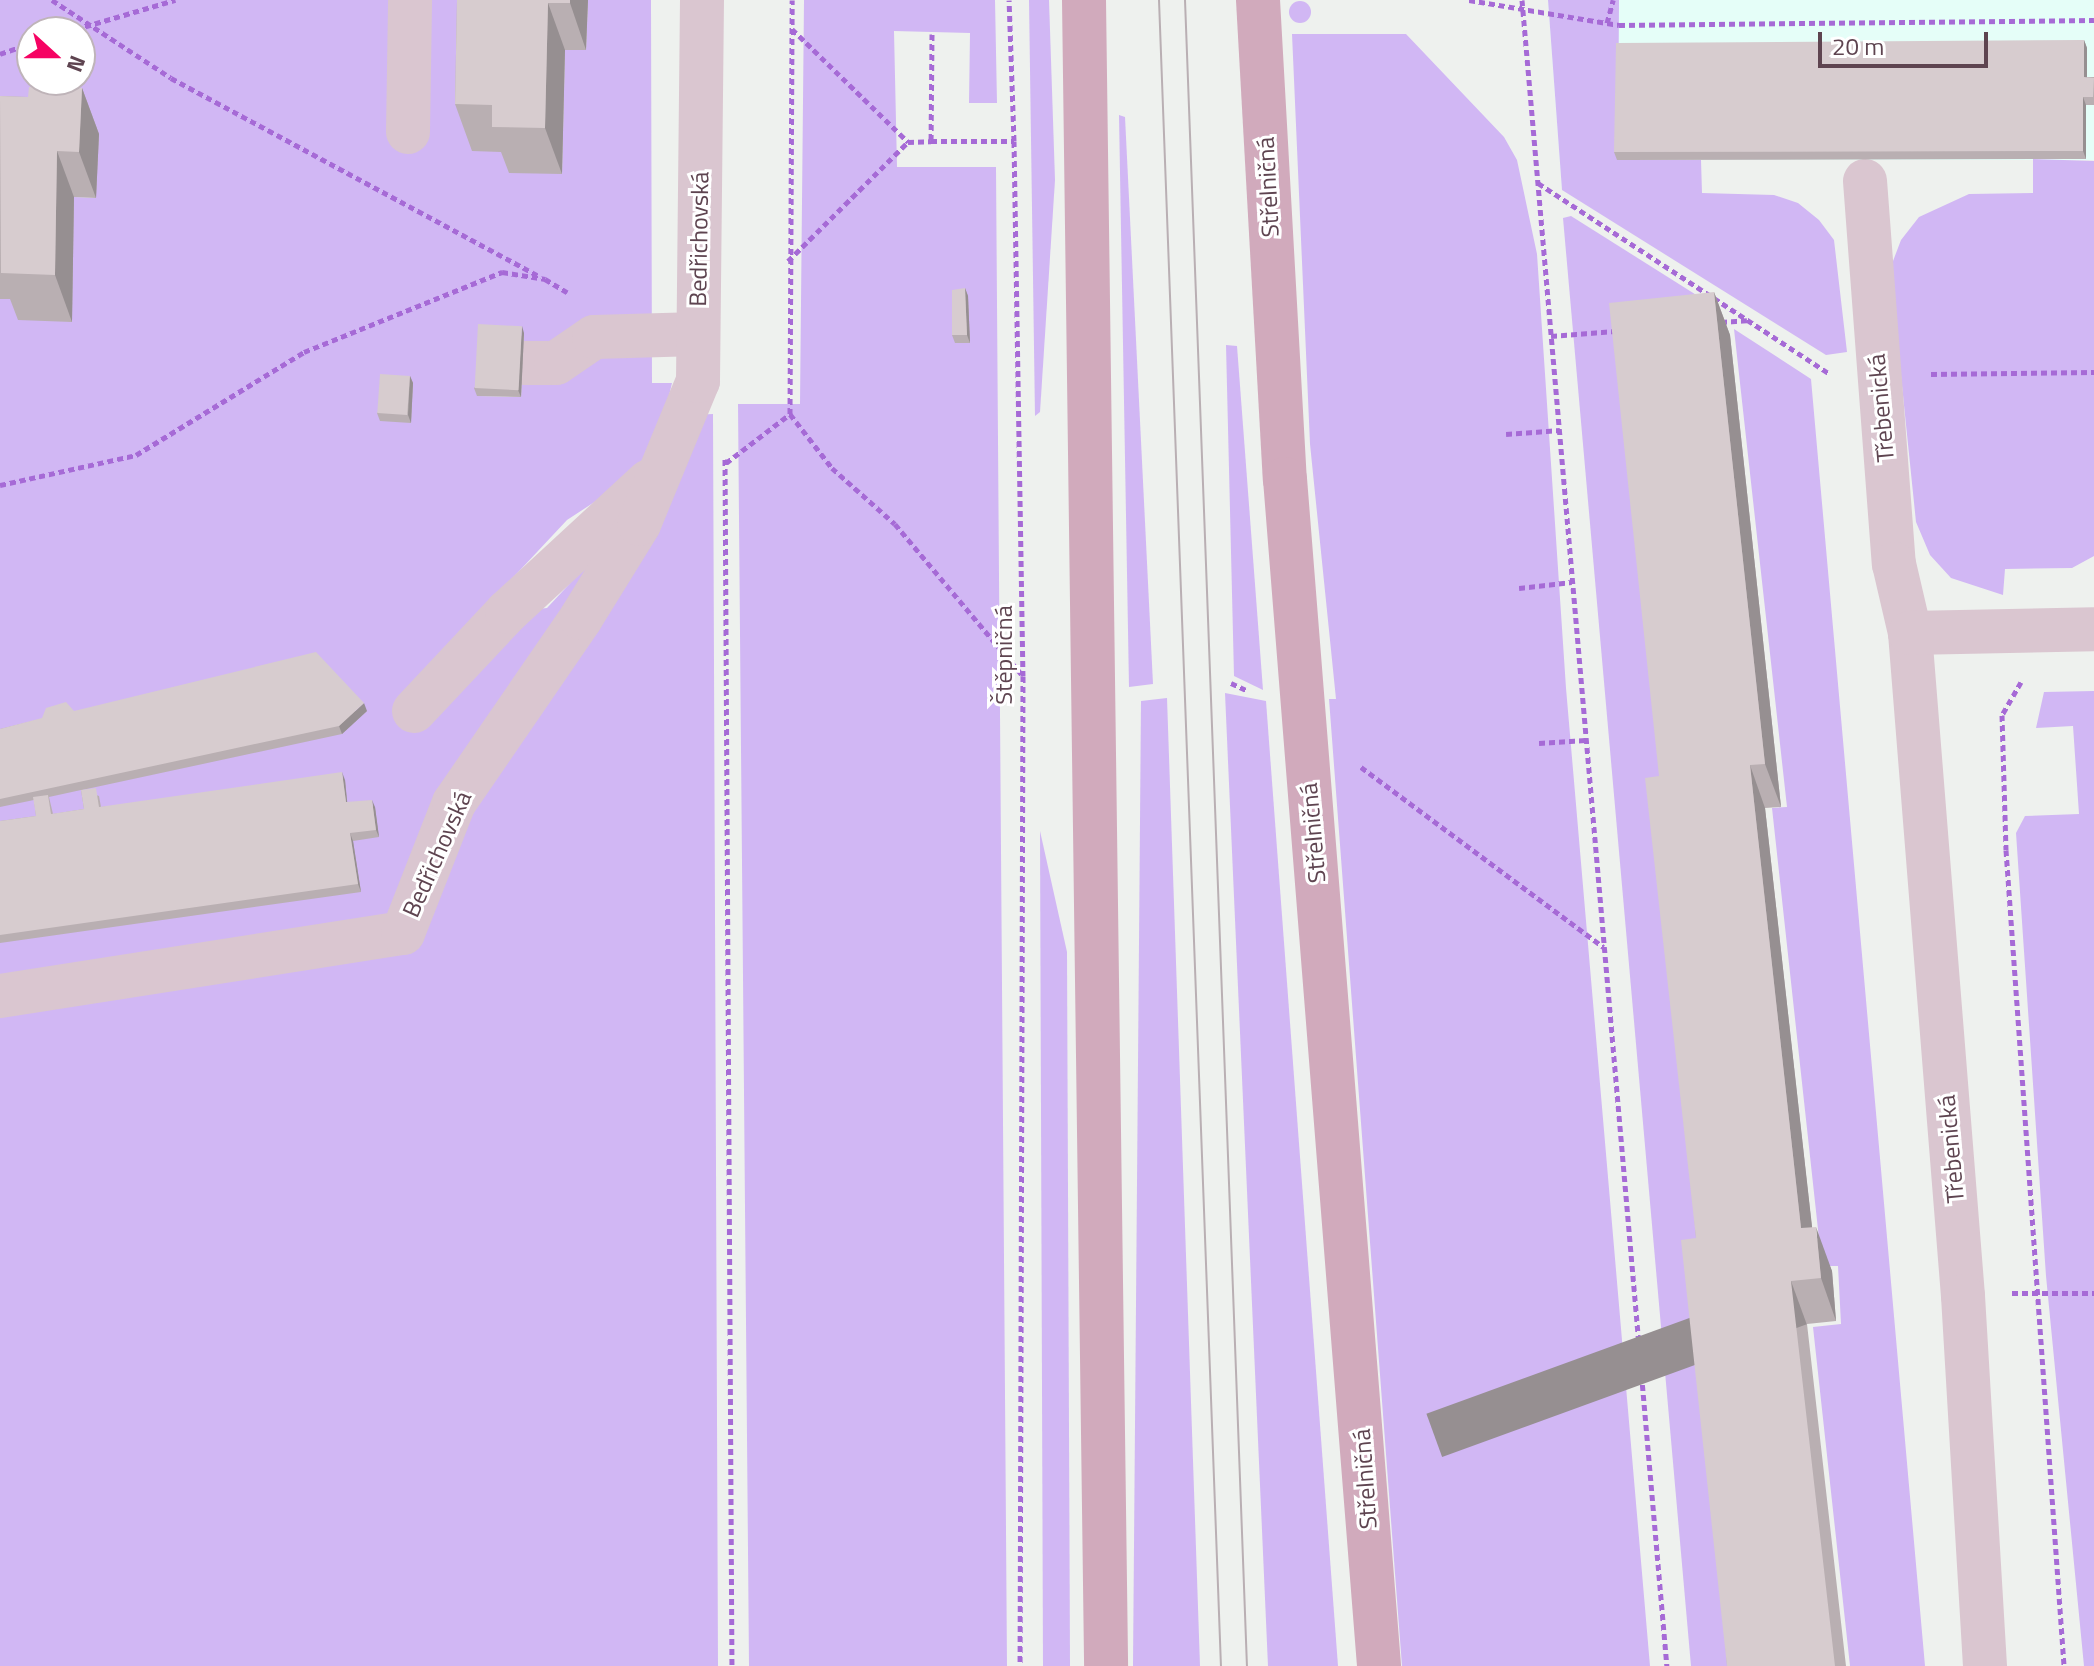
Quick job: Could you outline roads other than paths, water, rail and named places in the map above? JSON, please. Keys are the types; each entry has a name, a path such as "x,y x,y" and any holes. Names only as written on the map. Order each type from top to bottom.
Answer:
{"main road":[{"path":"1084,0 1106,1666"},
{"name":"Střelničná","path":"1258,0 1304,715 1379,1666"}],"street":[{"path":"408,132 410,0"},
{"name":"Bedřichovská","path":"0,996 403,933 454,803 581,618 639,524 698,381 702,0"},
{"name":"Třebenická","path":"1865,181 1894,564 1910,633 1963,1296 1985,1666"},
{"path":"524,363 556,363 594,337 638,333 698,334"},
{"name":"Bedřichovská","path":"414,711 507,612 659,471"},
{"path":"1910,633 2094,629"}],"tram line":[{"path":"1159,0 1221,1666"},
{"path":"1185,0 1247,1666"}]}
